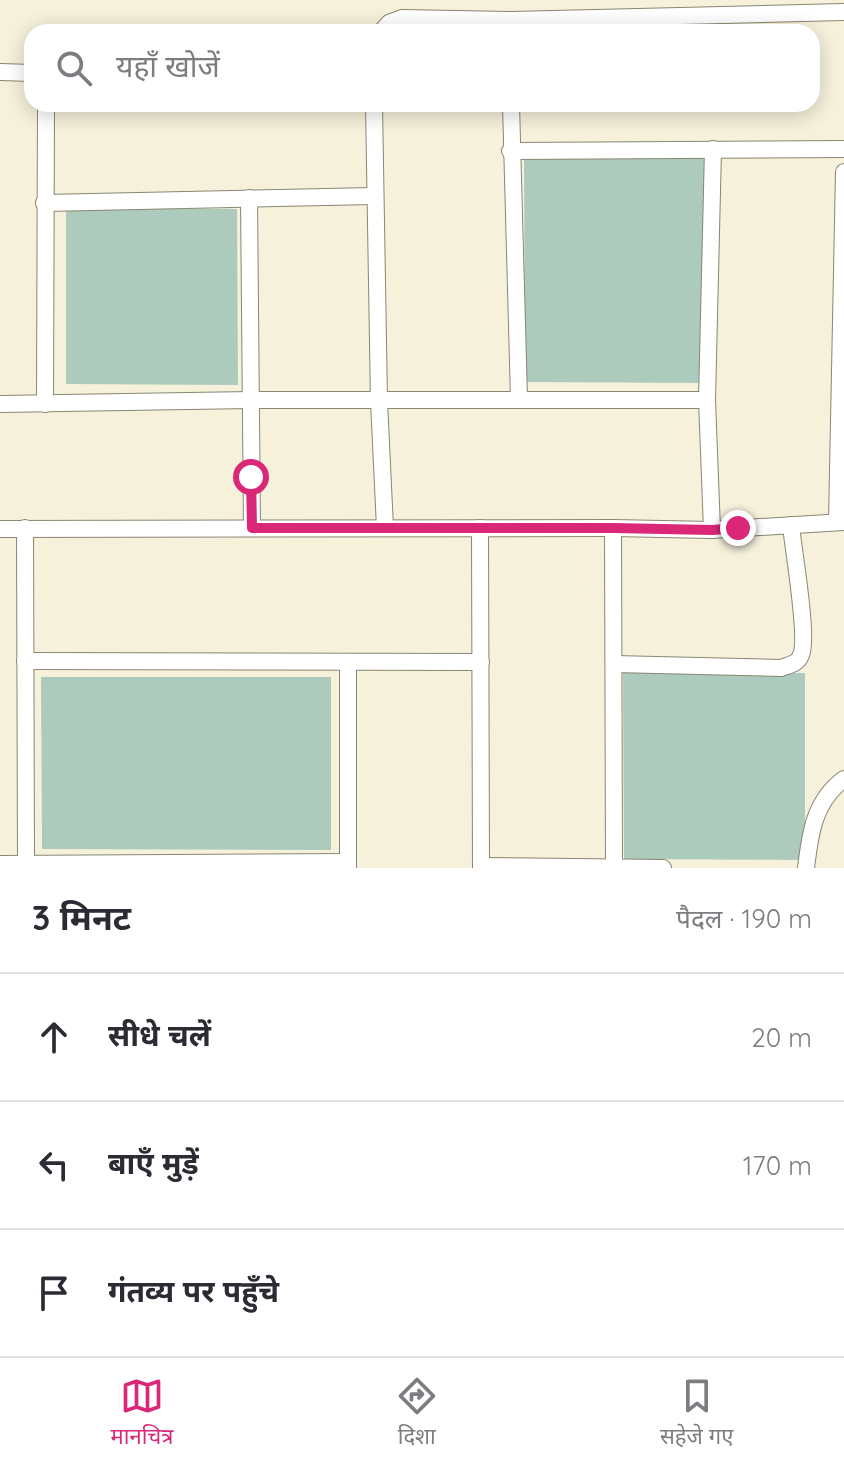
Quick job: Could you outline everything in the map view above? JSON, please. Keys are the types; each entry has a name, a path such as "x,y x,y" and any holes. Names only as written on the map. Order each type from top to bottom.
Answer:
{"street":[{"path":"559,24 844,12"},
{"path":"388,24 402,18 484,24"},
{"path":"0,72 24,73"},
{"path":"45,404 46,112"},
{"path":"374,112 379,401 385,528"},
{"path":"511,112 519,399"},
{"path":"712,530 707,400 713,149"},
{"path":"510,151 844,149"},
{"path":"0,529 712,530 840,522 844,172"},
{"path":"44,203 374,196"},
{"path":"249,198 252,528"},
{"path":"0,404 251,400 707,400"},
{"path":"614,664 781,668 798,661 803,653 803,634 791,525"},
{"path":"25,528 26,862"},
{"path":"480,528 481,867 663,868"},
{"path":"613,528 614,866"},
{"path":"25,661 481,662"},
{"path":"0,864 348,865 348,662"},
{"path":"806,868 811,825 822,802 844,779"}],"green space":[{"path":"524,156 707,156 708,383 525,382"},
{"path":"66,208 237,209 238,385 66,384"},
{"path":"623,673 805,673 805,860 624,859"},
{"path":"41,677 331,677 331,850 42,849"}],"route":[{"path":"251,477 252,528 738,528"}]}
